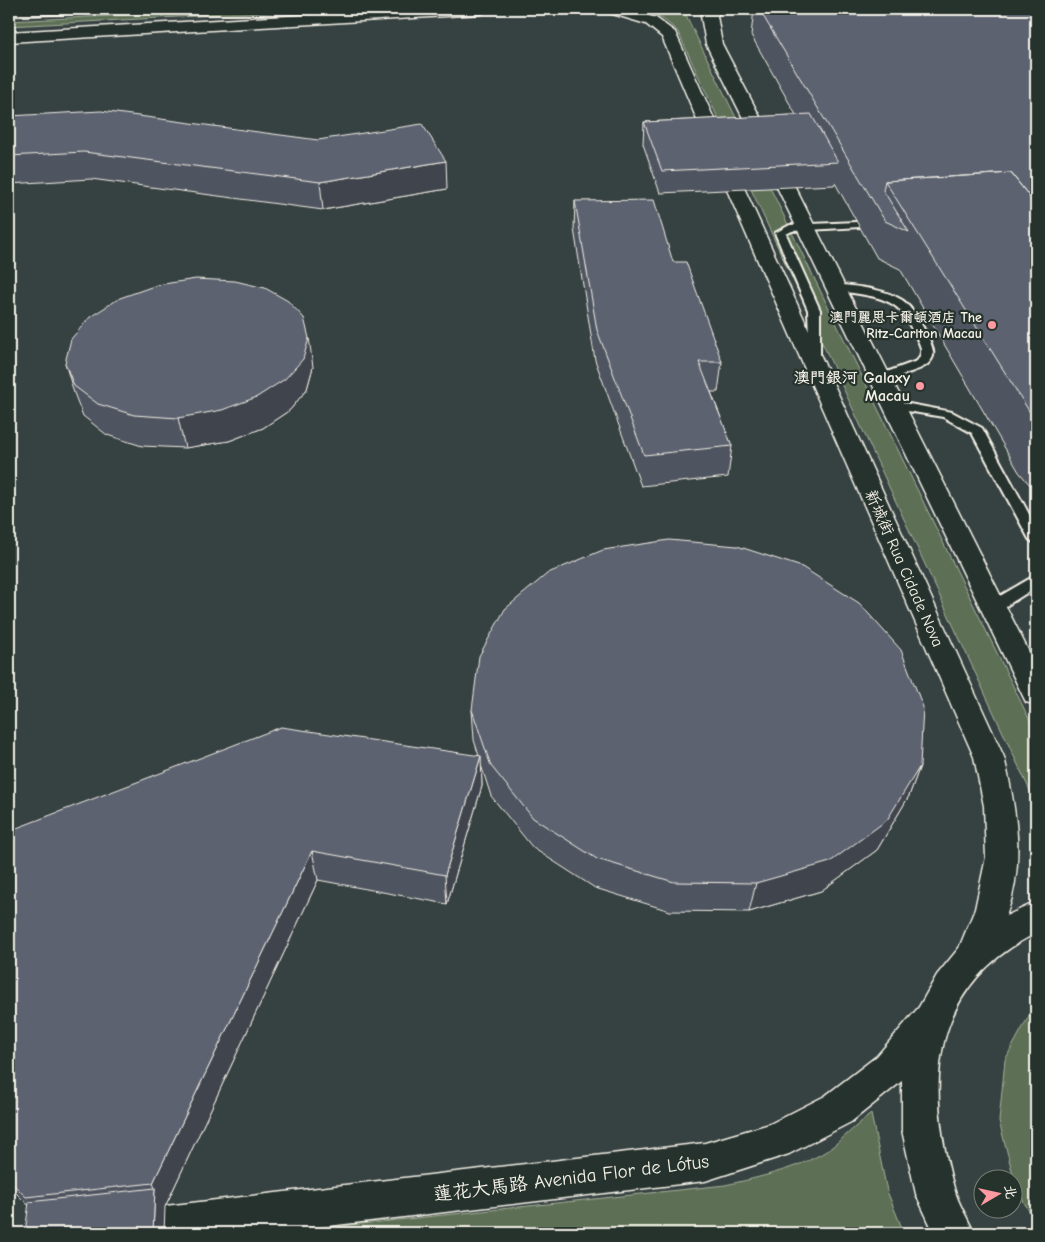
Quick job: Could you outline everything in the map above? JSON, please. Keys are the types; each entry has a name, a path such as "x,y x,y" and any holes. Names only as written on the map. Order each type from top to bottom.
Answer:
{"street":[{"path":"9,11 63,9"},
{"path":"9,37 481,9"},
{"path":"611,9 651,22 669,34 715,140"},
{"path":"694,9 762,138"},
{"path":"714,9 709,16 714,44"},
{"path":"786,187 1036,694"},
{"name":"新城街 Rua Cidade Nova","path":"736,190 989,757 1000,806 1002,857 992,909 972,958"},
{"path":"954,1233 936,1194 921,1130 920,1071 932,1019 949,986 972,958 1002,934 1036,918"},
{"name":"蓮花大馬路 Avenida Flor de Lótus","path":"165,1226 705,1162 776,1141 838,1109 890,1068 932,1019"}],"lane":[{"path":"814,362 814,310 780,236 786,230 856,225"},
{"path":"835,286 870,292 898,302 906,309 928,347 927,356 921,364 880,379"},
{"path":"893,405 951,414 977,430 1036,539"},
{"path":"993,607 1036,580"}],"green space":[{"path":"247,9 328,9 9,26 9,21"},
{"path":"638,9 683,9 1036,733 1036,822 1031,793 678,32 660,18"},
{"path":"1036,1008 1036,1223 1022,1199 1022,1170 1012,1170 999,1121 1005,1060 1031,1012"},
{"path":"871,1114 887,1191 904,1233 800,1233 745,1230 701,1233 276,1233 725,1185 781,1171 809,1160 832,1147"}],"building":[{"path":"759,9 1036,9 1036,205 1011,173 885,181 883,190 909,232 885,221"},
{"path":"101,111 318,140 422,124 446,161 320,182 84,152 9,156 9,116"},
{"path":"811,114 838,162 662,171 644,122"},
{"path":"1011,173 1036,205 1036,422 885,181"},
{"path":"654,200 673,262 686,262 722,362 699,362 732,446 644,455 597,330 575,201"},
{"path":"196,279 235,281 265,288 288,301 304,318 309,338 303,359 285,379 257,397 222,410 178,418 134,415 98,404 74,386 65,363 71,339 90,317 120,298 157,285"},
{"path":"669,540 737,546 802,567 859,603 901,650 923,707 920,766 887,820 830,862 756,883 674,882 597,859 533,818 491,766 472,710 479,656 505,609 548,573 603,550"},
{"path":"281,727 481,756 445,875 312,851 153,1183 26,1197 9,1180 9,831"},
{"path":"155,1188 153,1233 25,1233 29,1202"}],"place":[{"name":"澳門麗思卡爾頓酒店 The Ritz-Carlton Macau","path":"992,325"},
{"name":"澳門銀河 Galaxy Macau","path":"920,386"}]}
